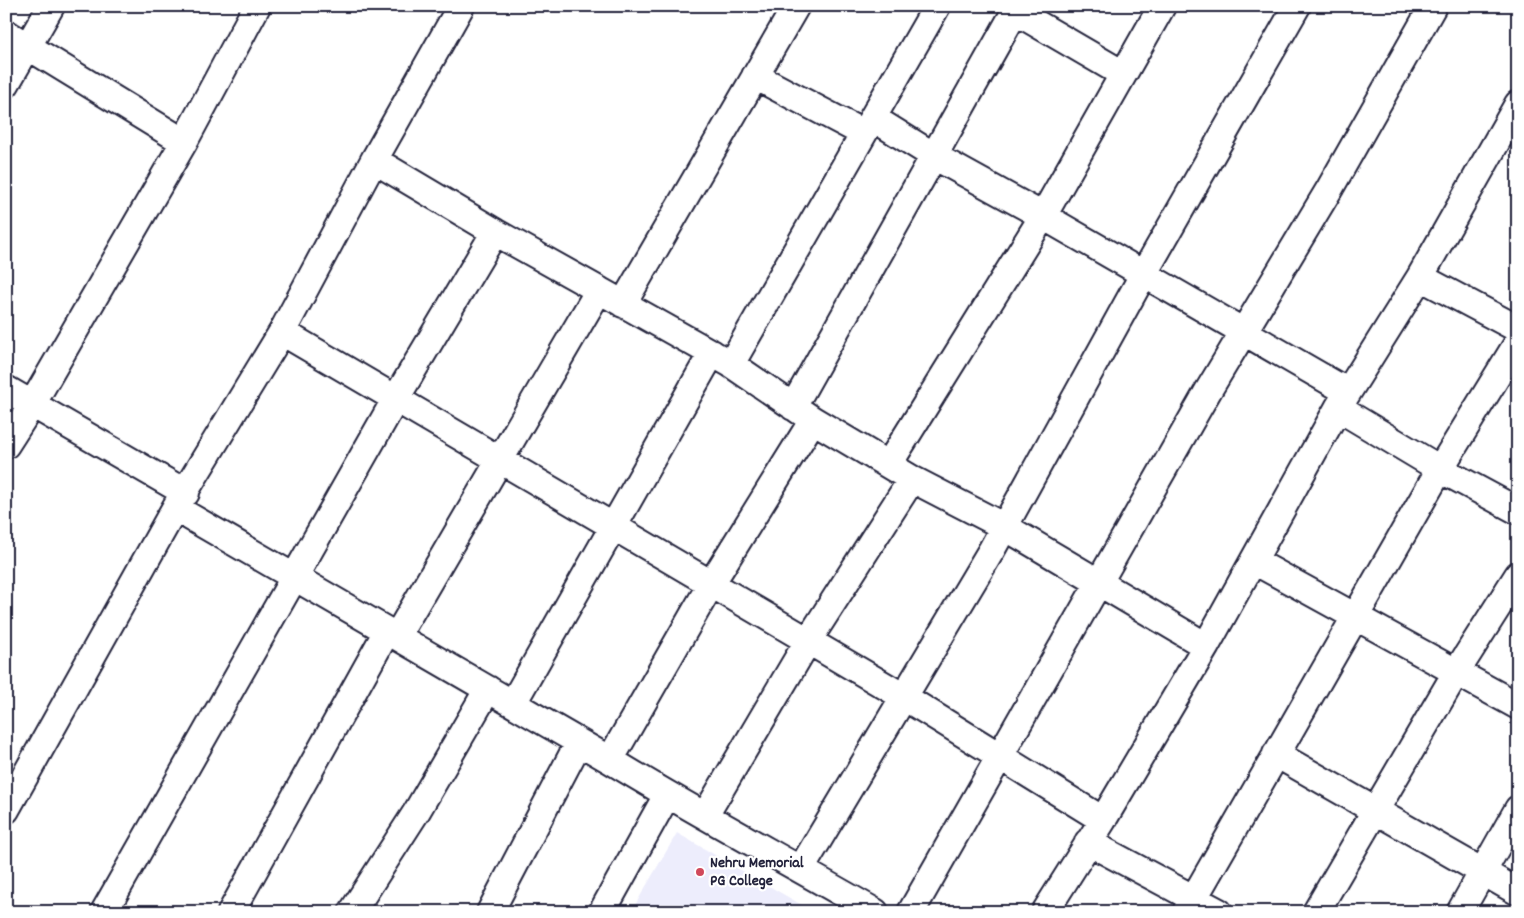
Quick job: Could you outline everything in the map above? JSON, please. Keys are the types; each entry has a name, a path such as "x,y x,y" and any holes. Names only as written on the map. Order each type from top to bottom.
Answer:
{"street":[{"path":"6,84 17,40 51,6"},
{"path":"6,445 33,403 184,142 257,6"},
{"path":"6,810 180,500 282,332 374,160 461,6"},
{"path":"623,304 796,6"},
{"path":"513,703 613,527 722,359 868,125 937,6"},
{"path":"889,464 1043,216 1162,6"},
{"path":"801,869 1005,527 1143,275 1297,6"},
{"path":"911,912 1243,332 1330,188 1433,6"},
{"path":"610,760 711,584 803,413 934,156 1016,9 1123,74"},
{"path":"17,40 184,142"},
{"path":"755,76 934,156 1043,216 1243,332 1440,469 1518,511"},
{"path":"1045,912 1103,820 1206,646 1343,400 1420,277 1518,104"},
{"path":"374,160 495,232 722,359 803,413 912,479 1005,527 1206,646"},
{"path":"104,912 395,400 495,232"},
{"path":"1420,277 1518,329"},
{"path":"231,912 392,633 500,460 599,290"},
{"path":"282,332 904,697 1001,755 1103,820"},
{"path":"1190,905 1440,469 1518,342"},
{"path":"6,389 33,403 295,577 668,795 706,814 875,912"},
{"path":"706,814 808,641 912,479"},
{"path":"1254,561 1518,706"},
{"path":"1316,912 1457,672 1518,576"},
{"path":"352,912 417,811 488,689"},
{"path":"490,912 579,742"},
{"path":"1276,754 1518,892"},
{"path":"602,912 668,795"},
{"path":"1460,912 1518,809"},
{"path":"1088,842 1190,905 1219,912"}],"shaded area":[{"name":"Nehru Memorial PG College","path":"677,833 814,912 631,912"}],"place":[{"name":"Nehru Memorial PG College","path":"700,872"}]}
